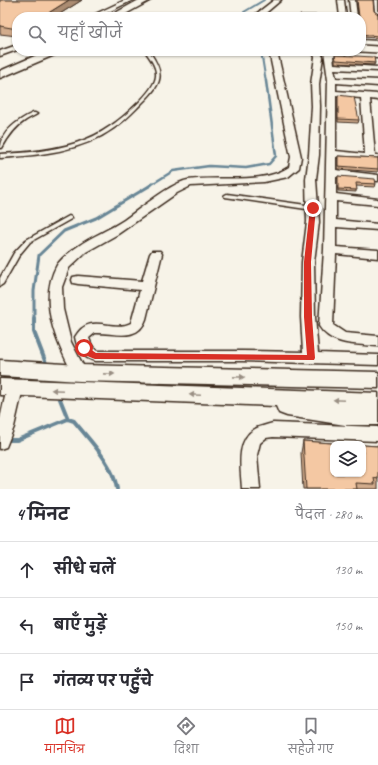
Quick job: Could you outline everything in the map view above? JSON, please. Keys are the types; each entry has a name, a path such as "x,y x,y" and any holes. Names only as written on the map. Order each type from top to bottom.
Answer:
{"street":[{"path":"103,12 130,0"},
{"path":"262,12 278,0"},
{"path":"341,0 342,12"},
{"path":"352,0 353,12"},
{"path":"377,0 378,13"},
{"path":"126,12 151,2"},
{"path":"137,12 151,2"},
{"path":"366,42 378,43"},
{"path":"0,54 12,49"},
{"path":"366,55 378,56"},
{"path":"0,63 18,56"},
{"path":"0,75 44,56"},
{"path":"75,373 64,342 56,309 56,287 63,266 82,249 114,232 173,191 189,183 264,179 284,176 294,168 296,157 274,56"},
{"path":"311,358 308,317 308,262 313,208 311,179 314,155 316,106 315,84 318,56"},
{"path":"329,56 332,80 331,223 326,326 330,333 338,337 378,341"},
{"path":"330,66 378,69"},
{"path":"332,80 378,83"},
{"path":"331,93 378,97"},
{"path":"331,154 374,157 365,96"},
{"path":"331,173 378,178"},
{"path":"331,197 378,202"},
{"path":"331,223 378,227"},
{"path":"330,250 378,254"},
{"path":"156,254 146,286 140,317 136,325 126,330 91,328 84,332 82,337 84,348 87,352 95,356 178,366 378,380"},
{"path":"78,280 146,286"},
{"path":"7,378 311,358 378,360"},
{"path":"7,378 96,392 378,402"},
{"path":"0,442 6,427 7,378"},
{"path":"258,398 299,410 345,416 378,416"},
{"path":"251,489 249,455 252,440 261,433 273,430 378,434"}],"lane":[{"path":"0,156 62,149 91,139 118,125 151,92 159,78 159,70 150,56"},
{"path":"0,147 10,130 16,124 35,114"},
{"path":"227,196 313,208"},
{"path":"0,284 17,253 28,241 69,218"}],"building":[{"path":"0,0 69,0 50,12 12,12 12,28 0,26"},
{"path":"357,0 373,0 374,11 378,14 378,36 366,35 366,12 358,12"},
{"path":"335,56 374,57 375,63 336,60"},
{"path":"338,95 354,97 359,120 338,119"},
{"path":"338,156 378,158 378,169 338,166"},
{"path":"338,176 375,179 376,184 356,183 357,190 338,189"},
{"path":"303,441 330,443 330,477 366,477 366,445 378,446 378,479 374,478 375,484 356,483 357,489 306,489"}],"waterway":[{"path":"244,12 264,0"},
{"path":"262,56 266,82"},
{"path":"149,186 173,171 209,166 246,168 269,164 276,156 266,81"},
{"path":"47,366 34,332 34,291 39,255 64,231 96,218 151,185"},
{"path":"58,394 68,419"},
{"path":"0,440 17,440 68,419"},
{"path":"68,419 74,421 94,444 106,461 115,479 117,489"}],"route":[{"path":"84,348 87,352 95,356 242,356 311,358 308,317 308,262 313,222 313,208"}]}
